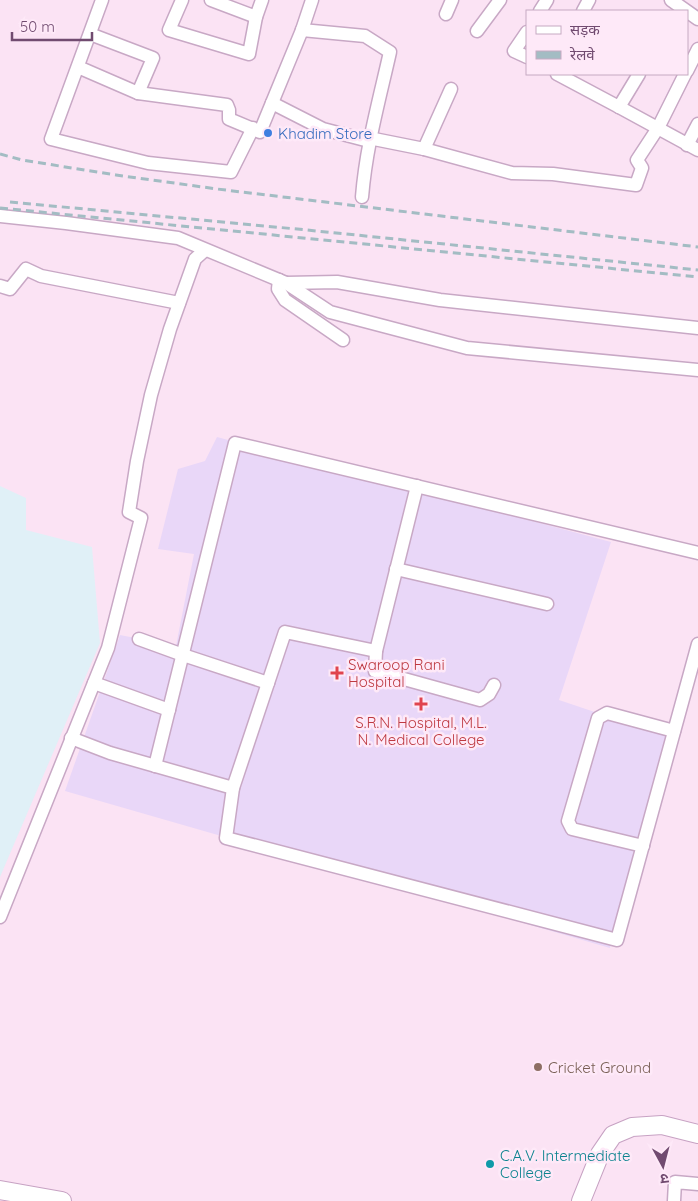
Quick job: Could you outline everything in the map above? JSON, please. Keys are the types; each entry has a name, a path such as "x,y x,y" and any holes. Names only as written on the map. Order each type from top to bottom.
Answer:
{"street":[{"path":"102,0 51,139 148,163 230,172 253,128"},
{"path":"182,0 169,30 249,54 256,17 262,0"},
{"path":"211,0 256,17"},
{"path":"78,67 138,93 227,105 229,110 228,119 260,132 302,30 312,0"},
{"path":"446,14 452,0"},
{"path":"477,31 500,0"},
{"path":"302,30 365,36 390,52 369,140 362,197"},
{"path":"526,33 514,51 526,57"},
{"path":"90,34 152,58 138,93"},
{"path":"688,68 698,48"},
{"path":"559,75 619,106 692,148 698,124"},
{"path":"619,106 638,75"},
{"path":"272,103 324,129 369,140 424,149 512,173 553,174 636,185 642,168 637,160 658,128 684,75"},
{"path":"424,149 451,89"},
{"path":"0,216 178,238 282,281 330,312 467,348 698,370"},
{"path":"0,917 108,648 141,518 129,512 137,461 151,395 170,329 195,259 205,250"},
{"path":"0,286 10,289 26,269 41,276 179,303"},
{"path":"282,281 337,282 440,300 698,328"},
{"path":"282,281 278,289 284,300 343,340"},
{"path":"155,766 235,442 698,553"},
{"path":"417,486 376,651 375,671 480,700 489,694 494,685"},
{"path":"396,568 547,604"},
{"path":"376,651 285,632 233,788 226,838 617,940 698,644"},
{"path":"139,639 268,683"},
{"path":"94,683 169,710"},
{"path":"643,846 572,829 568,821 598,718 607,713 674,731"},
{"path":"72,738 110,753 233,788"},
{"path":"581,1201 600,1154 613,1135 632,1127 662,1124 698,1134"},
{"path":"674,1201 675,1182 698,1184"},
{"path":"0,1190 62,1201"}],"shaded area":[{"name":"Swaroop Rani Hospital","path":"217,437 611,542 559,700 666,736 610,948 65,791 120,635 176,646 194,554 158,549 178,469 205,461"},
{"path":"0,486 26,498 26,530 92,547 100,643 0,877"}],"railway":[{"path":"0,154 22,160 217,189 698,247"},
{"path":"10,202 698,270"},
{"path":"0,208 698,277"}],"place":[{"name":"Khadim Store","path":"268,133"},
{"name":"Swaroop Rani Hospital","path":"337,673"},
{"name":"S.R.N. Hospital, M.L. N. Medical College","path":"421,704"},
{"name":"Cricket Ground","path":"538,1067"},
{"name":"C.A.V. Intermediate College","path":"490,1164"}]}
